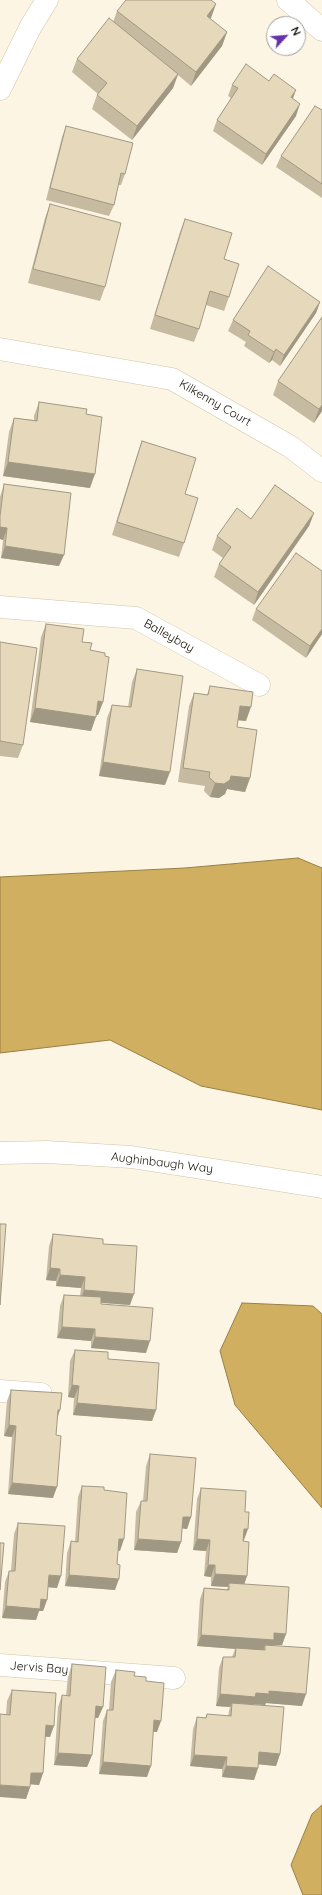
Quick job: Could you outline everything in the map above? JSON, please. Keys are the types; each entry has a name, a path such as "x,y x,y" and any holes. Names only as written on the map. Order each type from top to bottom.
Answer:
{"street":[{"path":"0,89 31,26 48,0"},
{"path":"288,0 322,30"},
{"name":"Kilkenny Court","path":"0,349 172,379 291,447 322,471"},
{"name":"Balleybay","path":"0,607 136,618 259,685"},
{"name":"Aughinbaugh Way","path":"0,1153 47,1152 131,1157 322,1187"},
{"path":"0,1391 45,1395"},
{"name":"Jervis Bay","path":"0,1665 174,1678"}],"shaded area":[{"path":"298,858 322,868 322,1110 201,1086 110,1040 0,1053 0,877 185,868"},
{"path":"242,1303 313,1306 322,1314 322,1508 235,1405 220,1351"},
{"path":"322,1805 322,1895 303,1895 291,1865 312,1814"}],"building":[{"path":"126,0 211,0 216,4 207,16 227,32 196,72 117,11"},
{"path":"109,18 178,74 137,126 97,95 107,83 77,59"},
{"path":"246,64 269,81 274,74 296,90 291,97 300,104 266,154 217,120 238,88 232,85"},
{"path":"315,106 322,110 322,184 281,156"},
{"path":"66,126 133,143 125,174 121,173 114,205 50,188"},
{"path":"50,204 121,223 105,287 33,269"},
{"path":"185,219 232,233 224,259 239,264 229,297 210,291 199,329 155,315"},
{"path":"268,266 320,302 284,355 276,349 274,352 248,335 250,331 233,320"},
{"path":"322,317 322,405 319,409 278,381"},
{"path":"39,402 87,409 86,414 102,417 95,474 8,462 14,418 37,421"},
{"path":"142,441 196,458 185,494 198,498 184,543 117,522"},
{"path":"4,484 71,493 64,555 5,546 7,528 0,527"},
{"path":"275,485 314,513 258,592 219,564 231,547 217,536 237,508 251,519"},
{"path":"296,553 322,571 322,629 310,646 256,609"},
{"path":"46,624 84,629 82,642 92,643 90,650 105,653 105,656 109,657 103,702 98,701 96,717 35,708"},
{"path":"0,642 37,648 23,745 0,741"},
{"path":"137,669 183,676 170,772 103,762 112,705 131,707"},
{"path":"210,686 253,692 251,707 240,706 237,727 257,730 250,778 231,776 230,780 224,784 215,783 209,777 210,772 183,768 194,693 208,695"},
{"path":"0,1224 6,1224 0,1305"},
{"path":"53,1234 103,1239 103,1244 137,1246 134,1294 84,1290 85,1277 60,1275 60,1269 50,1268"},
{"path":"64,1295 101,1297 101,1304 153,1308 150,1341 95,1337 95,1329 62,1327"},
{"path":"75,1350 108,1352 108,1359 159,1363 156,1410 77,1403 79,1386 72,1385"},
{"path":"11,1390 62,1393 60,1410 58,1410 56,1435 61,1436 57,1487 12,1483 16,1426 9,1425"},
{"path":"150,1454 196,1458 191,1517 183,1517 181,1542 138,1539 141,1501 147,1501"},
{"path":"82,1486 104,1487 104,1490 127,1493 124,1539 119,1539 117,1564 120,1565 119,1579 69,1575 71,1541 78,1542"},
{"path":"201,1488 246,1491 245,1512 249,1512 248,1529 244,1529 243,1541 249,1542 247,1576 215,1574 215,1565 208,1565 210,1540 197,1539"},
{"path":"18,1523 65,1526 61,1576 49,1575 47,1600 41,1599 40,1609 6,1606 9,1571 15,1571"},
{"path":"0,1543 4,1543 0,1590"},
{"path":"229,1583 289,1587 286,1634 274,1633 274,1640 201,1635 204,1588 229,1590"},
{"path":"265,1645 310,1648 306,1694 269,1691 269,1694 256,1693 255,1697 220,1694 223,1657 235,1657 236,1648 265,1650"},
{"path":"72,1664 106,1667 103,1707 96,1706 92,1755 58,1753 62,1695 70,1696"},
{"path":"116,1670 135,1672 134,1676 146,1677 146,1681 164,1683 161,1721 154,1720 151,1766 103,1762 107,1710 113,1710"},
{"path":"12,1690 56,1693 54,1726 46,1725 43,1773 31,1773 30,1787 0,1785 0,1714 10,1715"},
{"path":"232,1703 284,1707 280,1754 259,1752 258,1768 226,1766 227,1757 194,1755 197,1717 206,1718 207,1714 231,1716"}]}
